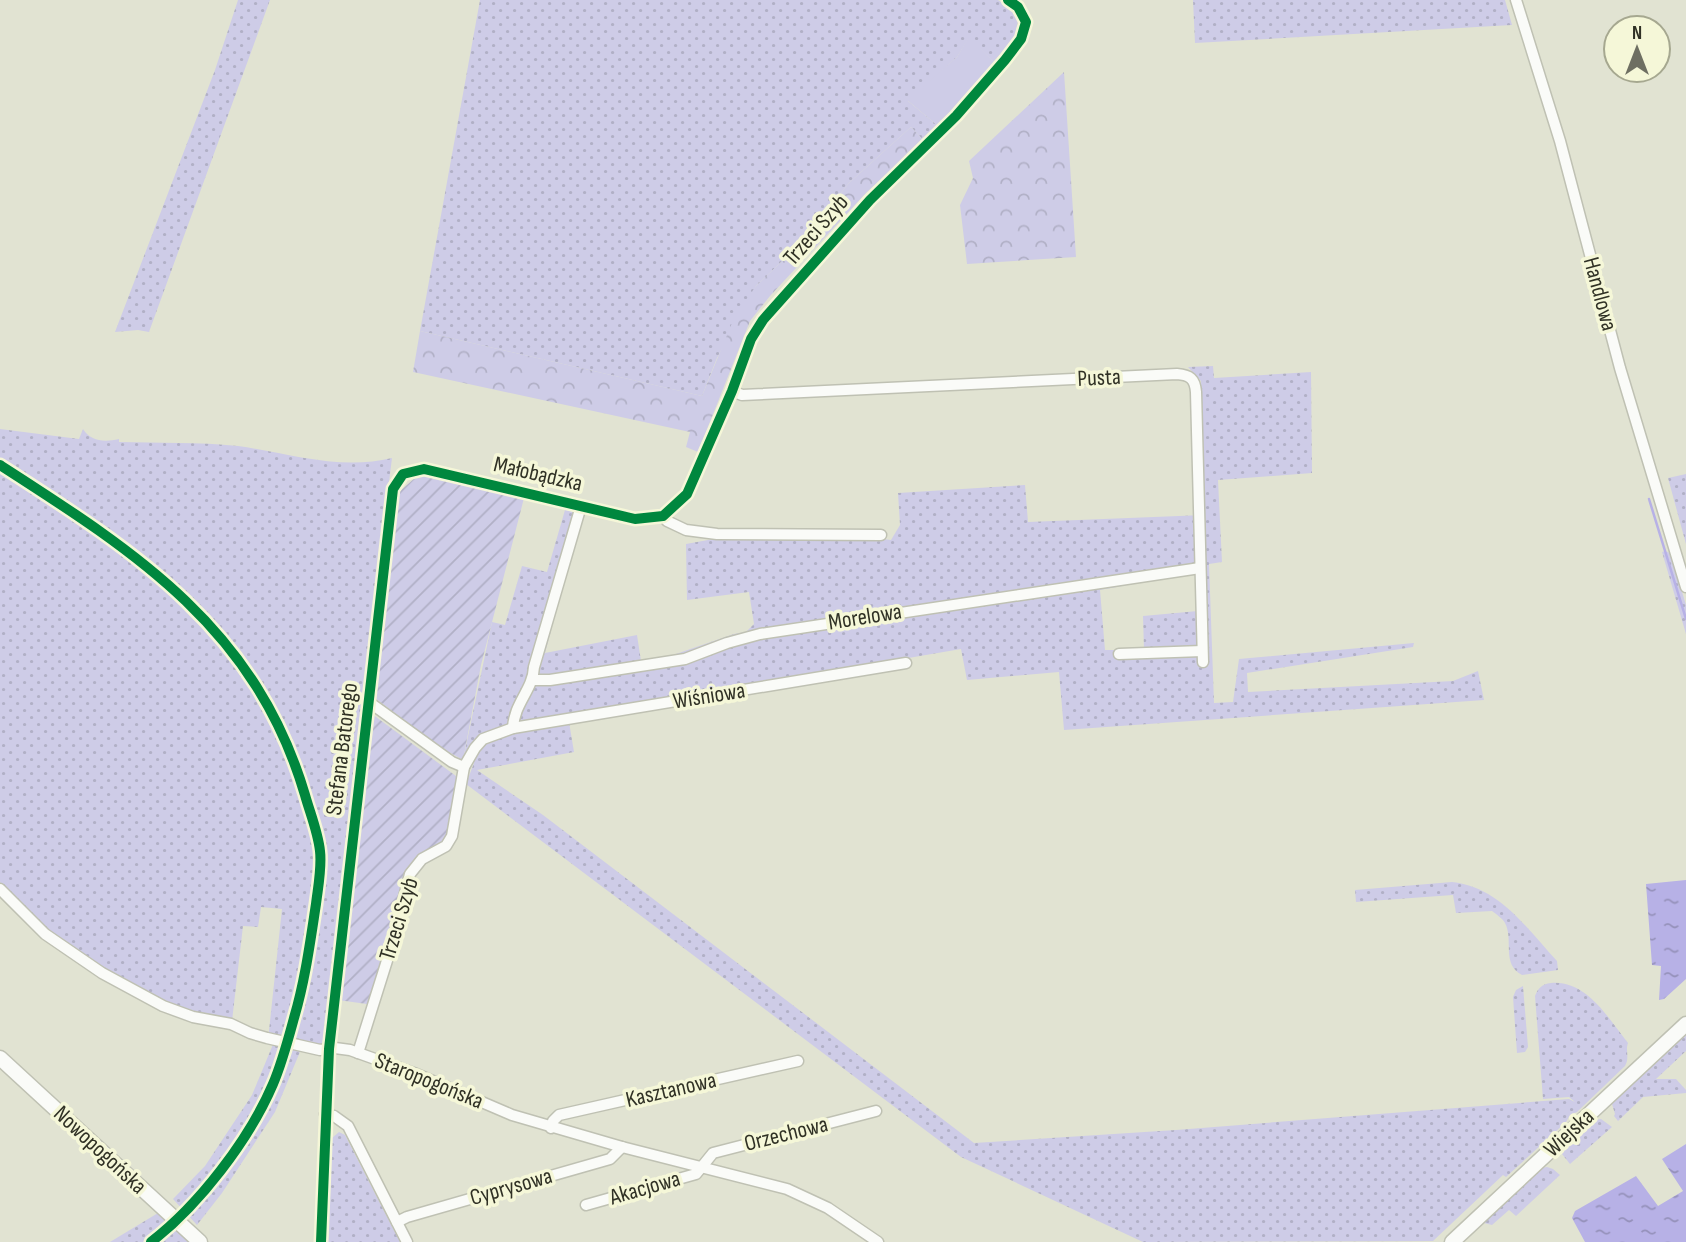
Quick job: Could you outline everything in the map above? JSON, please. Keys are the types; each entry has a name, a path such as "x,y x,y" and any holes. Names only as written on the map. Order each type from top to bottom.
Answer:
{"street":[{"name":"Trzeci Szyb","path":"663,516 687,494 732,391 751,339 763,320 870,200 956,116 1021,39 1026,22 1018,7 1008,0"},
{"name":"Handlowa","path":"1516,0 1560,141 1620,368 1686,587"},
{"name":"Pusta","path":"732,391 742,395 1177,374 1189,376 1194,381 1196,392 1203,657 1119,654"},
{"name":"Małobądzka","path":"403,474 424,469 635,519 663,516 667,521 686,530 718,534 881,535"},
{"name":"Stefana Batorego","path":"321,1242 328,1049 390,505 393,489 403,474"},
{"path":"513,728 517,705 534,680 534,667 581,506"},
{"name":"Morelowa","path":"534,680 550,680 685,659 727,643 813,625 1200,568"},
{"name":"Wiśniowa","path":"513,728 905,663"},
{"path":"369,702 452,762 464,766"},
{"name":"Trzeci Szyb","path":"358,1053 390,951 410,874 422,859 446,846 452,836 464,766 483,738 513,728"},
{"name":"Staropogońska","path":"0,889 45,934 102,973 163,1006 193,1017 231,1024 250,1033 320,1049 358,1053 551,1128 788,1189 828,1208 878,1242"},
{"name":"Wiejska","path":"1452,1242 1686,1024"},
{"name":"Nowopogońska","path":"0,1058 197,1239"},
{"name":"Kasztanowa","path":"551,1128 559,1115 798,1061"},
{"name":"Orzechowa","path":"702,1168 713,1153 876,1111"},
{"path":"325,1114 334,1116 348,1126 407,1242"},
{"name":"Cyprysowa","path":"397,1222 610,1159 622,1147"},
{"name":"Akacjowa","path":"586,1205 696,1174 702,1168"}],"green space":[{"path":"238,0 270,0 149,332 115,332 215,70"},
{"path":"480,0 998,0 1011,9 1018,21 1015,38 997,65 969,38 957,57 908,101 938,126 924,141 911,127 849,183 798,246 756,286 717,358 702,396 420,331"},
{"path":"1193,0 1505,0 1512,25 1195,43"},
{"path":"969,37 997,65 975,92 938,126 907,100 957,57"},
{"path":"1064,72 1076,257 967,264 960,205 973,178 969,161"},
{"path":"911,127 924,141 867,192 750,321 698,452 686,447 690,432 413,372 420,331 702,396 734,318 756,286 798,246 849,183"},
{"path":"1213,366 1214,378 1311,372 1312,473 1218,480 1222,562 1209,564 1214,703 1233,702 1239,659 1414,643 1413,647 1247,673 1248,692 1453,681 1478,671 1484,700 1064,730 1059,672 967,680 961,649 568,716 574,752 477,770 543,815 974,1143 1569,1099 1575,1102 1569,1097 1543,1099 1535,996 1541,987 1551,983 1564,984 1586,994 1596,1002 1628,1043 1625,1066 1433,1241 1143,1242 961,1157 466,784 474,763 470,755 463,760 492,622 505,625 522,566 547,572 565,510 582,513 545,653 637,635 641,661 673,655 746,632 754,624 749,592 687,600 686,544 719,538 866,537 891,540 900,525 898,493 1025,485 1028,522 1204,515 1201,381 1188,367","holes":["1198,572 1198,611 1143,616 1144,650 1105,650 1100,590"]},
{"path":"0,429 79,439 83,429 99,440 238,446 334,462 373,462 392,458 360,716 328,1001 325,1053 302,1047 275,1112 222,1193 197,1225 173,1199 205,1166 252,1095 274,1042 268,1040 282,909 261,907 258,927 243,926 232,1021 167,1005 104,970 47,932 14,903 0,882"},
{"path":"1686,474 1686,544 1668,478"},
{"path":"433,476 524,498 481,665 463,760 438,746 375,698 399,492 416,477"},
{"path":"1662,552 1670,553 1686,605 1686,634"},
{"path":"368,711 460,779 449,843 410,874 374,1005 338,1000"},
{"path":"1452,882 1484,892 1511,911 1557,961 1558,970 1522,975 1512,965 1503,920 1492,911 1456,913 1453,895 1356,902 1355,890"},
{"path":"1523,986 1528,1047 1525,1052 1517,1053 1513,997 1516,990"},
{"path":"1686,1030 1686,1051 1656,1079 1676,1079 1686,1093 1643,1097 1618,1121 1614,1116 1612,1104 1615,1098 1668,1051"},
{"path":"1601,1119 1612,1127 1570,1164 1562,1154 1563,1147 1595,1120"},
{"path":"339,1132 345,1135 400,1242 328,1242 332,1138"},
{"path":"1547,1167 1560,1175 1516,1216 1509,1210 1492,1225 1484,1223 1541,1168"},
{"path":"158,1213 189,1242 110,1242"}],"water":[{"path":"1686,880 1686,979 1664,999 1659,1000 1661,966 1652,965 1646,884"},
{"path":"1686,1144 1686,1242 1585,1242 1572,1218 1575,1211 1636,1176 1658,1206 1683,1191 1662,1159"}],"waterway":[{"path":"1649,499 1686,619"}],"cycle path":[{"path":"321,1242 329,1049 393,489 403,474 424,469 635,519 663,516 687,494 732,391 751,339 763,320 870,200 956,116 1021,39 1026,22 1018,7 1008,0"},
{"path":"0,465 99,530 144,564 186,601 223,641 256,686 283,737 305,795 319,844 320,877 304,976 287,1043 273,1084 251,1127 221,1170 187,1210 151,1242"}]}
